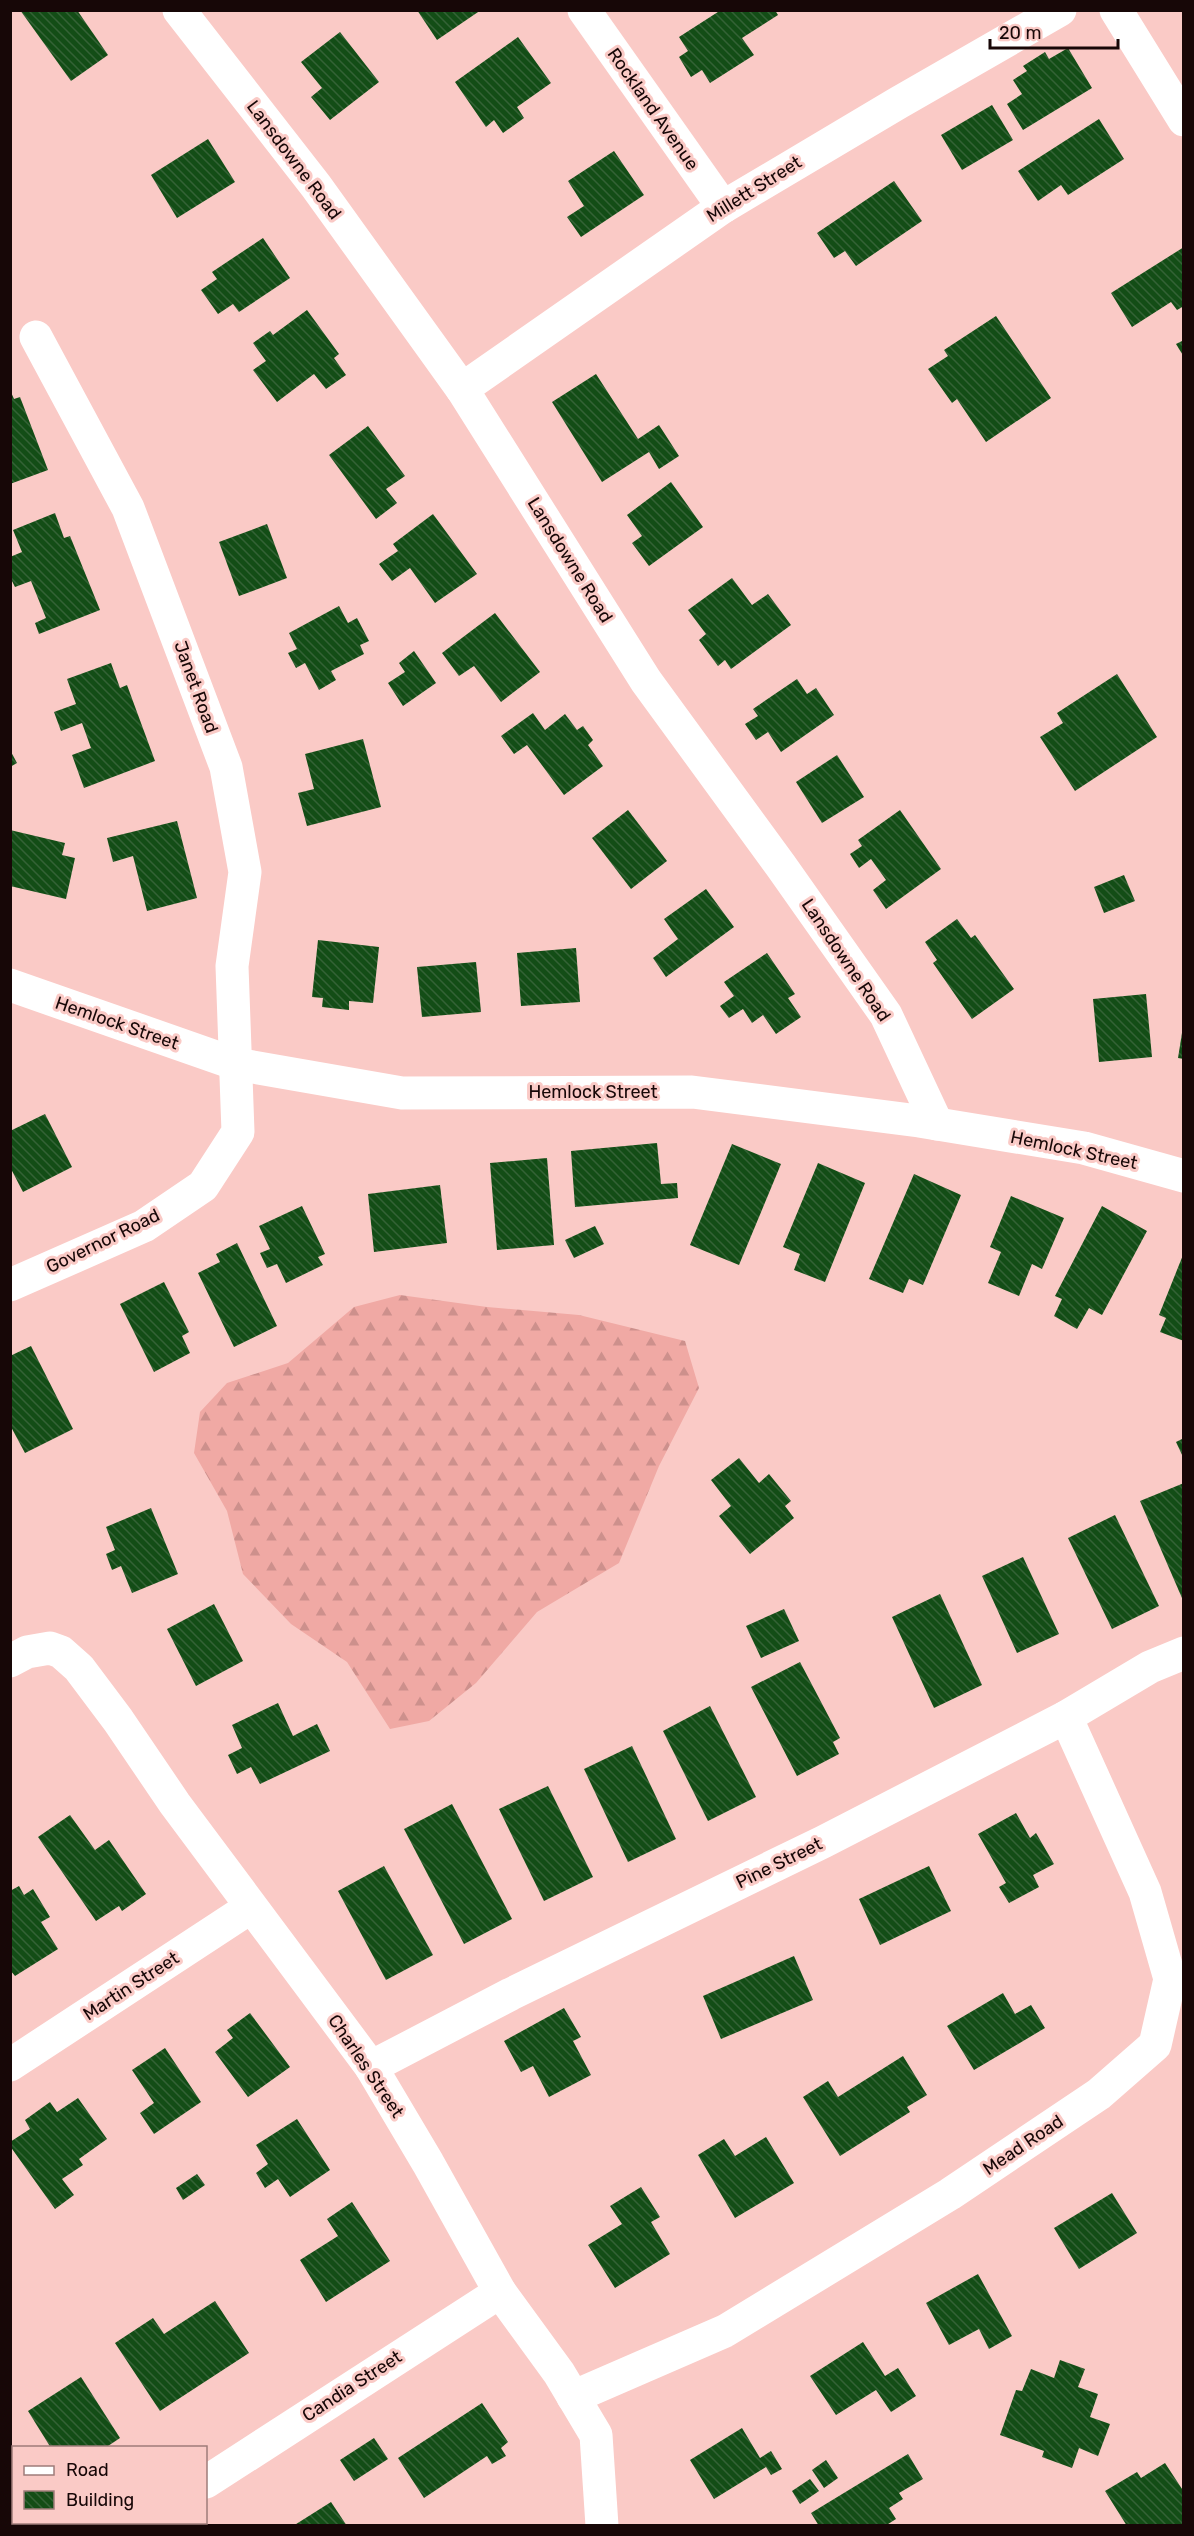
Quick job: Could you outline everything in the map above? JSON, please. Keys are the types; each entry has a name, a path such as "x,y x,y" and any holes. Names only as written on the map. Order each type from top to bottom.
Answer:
{"street":[{"name":"Lansdowne Road","path":"179,10 316,186 462,389 646,681 886,1015 937,1124"},
{"name":"Rockland Avenue","path":"584,10 723,207"},
{"name":"Millett Street","path":"462,389 723,207 1060,10"},
{"path":"1116,10 1184,120"},
{"name":"Janet Road","path":"36,337 128,508 226,767 245,872 232,966 236,1064"},
{"name":"Hemlock Street","path":"10,986 236,1064 402,1093 692,1092 937,1124 1084,1148 1184,1176"},
{"name":"Governor Road","path":"10,1285 144,1226 203,1186 238,1132 236,1064"},
{"name":"Charles Street","path":"10,1661 27,1652 50,1648 61,1652 79,1668 251,1907 371,2067 500,2292 559,2373 597,2435 602,2526"},
{"name":"Pine Street","path":"371,2067 511,1994 823,1842 1066,1717 1150,1667 1184,1653"},
{"name":"Mead Road","path":"573,2397 735,2325 950,2193 1079,2108 1099,2094 1155,2045 1170,1979 1145,1892 1066,1717"},
{"name":"Martin Street","path":"10,2065 251,1907"},
{"name":"Candia Street","path":"207,2481 500,2292"}],"green space":[{"path":"400,1295 487,1307 579,1315 685,1341 699,1388 659,1466 619,1563 537,1612 476,1683 429,1721 390,1729 347,1662 291,1624 243,1574 227,1511 194,1453 200,1412 227,1383 288,1363 354,1307"}],"building":[{"path":"20,10 77,10 108,55 71,81"},
{"path":"417,10 481,10 437,40"},
{"path":"721,10 775,10 778,15 742,38 754,55 710,83 702,70 691,77 679,57 688,51 679,37"},
{"path":"340,32 379,82 330,120 311,97 322,88 301,62"},
{"path":"518,37 551,83 517,107 524,118 503,133 494,120 486,127 455,82"},
{"path":"1068,48 1092,88 1023,130 1007,104 1022,94 1013,80 1027,71 1023,66 1045,52 1049,59"},
{"path":"992,105 1013,140 962,170 941,135"},
{"path":"1099,119 1124,159 1068,195 1061,185 1038,201 1018,171"},
{"path":"208,139 235,182 177,218 151,175"},
{"path":"614,151 644,195 581,237 567,217 584,206 568,181"},
{"path":"894,181 922,221 856,266 845,251 834,258 817,233"},
{"path":"263,238 290,278 239,312 233,304 218,314 201,290 217,279 212,272"},
{"path":"1184,247 1184,306 1177,310 1171,302 1132,327 1111,293"},
{"path":"307,310 339,354 334,358 346,375 326,389 314,374 277,402 253,370 266,361 253,343 270,331 273,335"},
{"path":"996,316 1051,398 986,442 957,399 952,403 928,369 948,356 944,350"},
{"path":"1184,340 1184,357 1176,344"},
{"path":"596,374 638,439 659,425 679,456 659,469 649,452 602,482 552,402"},
{"path":"10,390 14,399 20,397 48,470 10,484"},
{"path":"368,426 405,476 386,489 397,503 376,519 329,455"},
{"path":"671,482 703,527 649,566 632,543 642,536 627,515"},
{"path":"55,513 64,538 70,536 100,610 39,634 35,623 46,618 31,581 15,587 10,577 10,557 22,552 13,530"},
{"path":"433,514 477,574 435,603 410,568 392,581 379,564 398,551 393,544"},
{"path":"267,524 287,578 239,596 219,542"},
{"path":"732,578 752,605 768,594 791,625 731,669 725,660 718,666 699,640 706,634 688,610"},
{"path":"339,606 348,623 357,618 369,641 360,645 364,654 331,671 336,680 319,690 305,663 296,668 288,653 297,649 289,633"},
{"path":"495,613 540,672 501,702 474,666 459,676 442,653"},
{"path":"414,651 436,683 403,706 388,683 405,672 399,663"},
{"path":"111,663 120,688 127,685 155,761 84,788 72,755 91,748 82,723 61,731 54,712 76,704 67,679"},
{"path":"1117,674 1157,737 1075,791 1040,737 1063,723 1057,713"},
{"path":"797,679 807,694 816,688 834,715 781,752 768,732 756,740 745,724 758,716 753,709"},
{"path":"533,713 545,730 565,714 577,730 583,726 593,740 588,745 603,766 564,795 527,745 514,754 501,736"},
{"path":"363,739 381,807 307,826 298,793 314,789 305,754"},
{"path":"10,750 17,763 10,767"},
{"path":"837,755 864,797 822,823 796,782"},
{"path":"628,810 667,861 631,889 592,838"},
{"path":"900,810 941,869 886,909 873,890 886,880 871,859 859,868 850,854 862,846 858,840"},
{"path":"177,821 197,898 147,911 133,856 113,862 107,838"},
{"path":"10,830 65,843 62,855 75,858 66,899 10,886"},
{"path":"1124,875 1135,901 1104,913 1094,887"},
{"path":"706,889 734,927 666,977 653,958 678,939 664,919"},
{"path":"957,919 971,938 975,935 1014,989 972,1019 933,963 937,960 925,942"},
{"path":"318,940 379,947 373,1003 349,1001 349,1010 322,1007 323,998 312,997"},
{"path":"576,948 580,1002 521,1006 517,953"},
{"path":"767,953 795,994 788,998 801,1017 776,1034 763,1015 752,1023 743,1009 729,1018 720,1006 734,996 724,982"},
{"path":"476,962 481,1012 422,1017 417,967"},
{"path":"1146,994 1152,1057 1099,1062 1093,999"},
{"path":"1182,1033 1184,1033 1184,1059 1178,1058"},
{"path":"45,1114 72,1167 23,1192 10,1167 10,1131"},
{"path":"657,1143 661,1184 677,1183 678,1198 575,1207 571,1151"},
{"path":"732,1144 781,1164 739,1265 690,1245"},
{"path":"547,1158 554,1245 497,1250 490,1163"},
{"path":"818,1163 865,1183 825,1282 794,1270 800,1254 783,1247"},
{"path":"914,1174 961,1195 923,1285 909,1279 903,1293 869,1279"},
{"path":"440,1185 447,1243 374,1252 368,1194"},
{"path":"1011,1196 1064,1218 1042,1269 1032,1264 1019,1296 988,1283 1001,1252 990,1247"},
{"path":"302,1206 325,1254 318,1257 323,1265 286,1283 277,1264 267,1268 260,1253 270,1249 259,1226"},
{"path":"1102,1206 1147,1231 1102,1315 1089,1308 1077,1329 1054,1316 1062,1299 1055,1296"},
{"path":"595,1226 604,1244 574,1258 565,1240"},
{"path":"237,1243 277,1326 234,1347 198,1273 220,1262 216,1254"},
{"path":"1183,1255 1184,1341 1160,1332 1166,1318 1159,1315"},
{"path":"164,1282 189,1332 182,1336 190,1353 154,1372 120,1304"},
{"path":"31,1346 73,1429 25,1453 10,1425 10,1356"},
{"path":"1184,1438 1184,1459 1176,1442"},
{"path":"739,1458 759,1483 769,1474 791,1501 785,1506 794,1518 750,1554 719,1516 731,1506 711,1480"},
{"path":"1184,1483 1184,1598 1182,1598 1140,1501"},
{"path":"151,1508 178,1574 132,1593 121,1566 112,1570 106,1554 115,1550 106,1527"},
{"path":"1115,1515 1159,1606 1112,1629 1068,1538"},
{"path":"1023,1557 1059,1634 1017,1653 982,1576"},
{"path":"940,1594 982,1685 934,1708 892,1617"},
{"path":"214,1604 243,1661 196,1686 167,1629"},
{"path":"784,1609 799,1641 761,1658 746,1626"},
{"path":"800,1662 840,1738 833,1742 839,1754 797,1776 751,1687"},
{"path":"278,1703 293,1736 317,1724 330,1751 260,1784 251,1767 237,1774 228,1755 242,1748 232,1725"},
{"path":"710,1706 756,1797 708,1821 663,1731"},
{"path":"632,1746 676,1839 628,1862 584,1769"},
{"path":"548,1786 593,1877 544,1901 499,1809"},
{"path":"452,1804 512,1919 464,1944 404,1829"},
{"path":"1016,1813 1030,1838 1036,1833 1054,1864 1033,1875 1039,1887 1009,1903 999,1887 1006,1883 978,1834"},
{"path":"70,1815 95,1850 109,1840 146,1894 122,1911 119,1906 96,1921 38,1837"},
{"path":"384,1866 433,1955 386,1980 338,1891"},
{"path":"929,1866 951,1911 880,1945 859,1899"},
{"path":"19,1886 24,1895 33,1889 50,1917 41,1922 58,1949 15,1976 10,1970 10,1891"},
{"path":"794,1956 813,2000 721,2039 703,1996"},
{"path":"1003,1993 1015,2014 1031,2005 1045,2028 974,2070 947,2026"},
{"path":"564,2008 581,2037 573,2041 591,2075 549,2097 533,2066 521,2072 504,2041"},
{"path":"250,2013 290,2067 248,2097 215,2052 233,2038 227,2030"},
{"path":"165,2048 201,2102 154,2134 140,2113 154,2103 132,2070"},
{"path":"903,2056 927,2095 907,2107 910,2112 840,2156 803,2097 828,2081 838,2097"},
{"path":"78,2098 107,2139 79,2159 83,2165 62,2179 74,2195 55,2209 10,2146 10,2142 30,2129 25,2120 50,2102 57,2112"},
{"path":"297,2119 330,2170 290,2197 278,2179 265,2188 256,2173 268,2164 256,2145"},
{"path":"766,2137 794,2183 735,2218 698,2155 724,2139 735,2156"},
{"path":"197,2174 205,2185 183,2200 176,2188"},
{"path":"641,2187 660,2217 651,2222 670,2254 615,2288 588,2245 622,2224 610,2206"},
{"path":"1112,2193 1137,2233 1079,2269 1054,2228"},
{"path":"352,2202 390,2261 326,2302 300,2260 338,2236 327,2219"},
{"path":"978,2274 1012,2336 989,2349 979,2329 949,2345 926,2303"},
{"path":"215,2301 249,2353 160,2411 115,2343 153,2318 164,2334"},
{"path":"863,2342 885,2376 898,2368 916,2396 891,2412 876,2390 836,2415 810,2376"},
{"path":"1060,2360 1085,2369 1078,2387 1098,2394 1090,2417 1110,2424 1098,2456 1079,2448 1072,2468 1042,2457 1044,2451 1000,2435 1016,2390 1022,2391 1031,2369 1054,2378"},
{"path":"81,2377 120,2438 108,2446 50,2446 28,2411"},
{"path":"482,2403 508,2442 501,2448 506,2456 492,2464 487,2456 424,2498 398,2458"},
{"path":"742,2428 760,2458 771,2451 782,2469 771,2475 766,2467 714,2499 690,2460"},
{"path":"374,2438 388,2459 354,2481 340,2460"},
{"path":"908,2454 923,2479 899,2493 903,2499 889,2508 896,2519 885,2526 819,2526 811,2513"},
{"path":"826,2460 838,2478 824,2488 812,2470"},
{"path":"1165,2463 1184,2492 1184,2526 1127,2526 1105,2491 1137,2472 1141,2478"},
{"path":"810,2479 819,2491 800,2504 792,2491"},
{"path":"10,2481 12,2483 12,2513 10,2514"},
{"path":"331,2502 347,2526 293,2526"}]}
